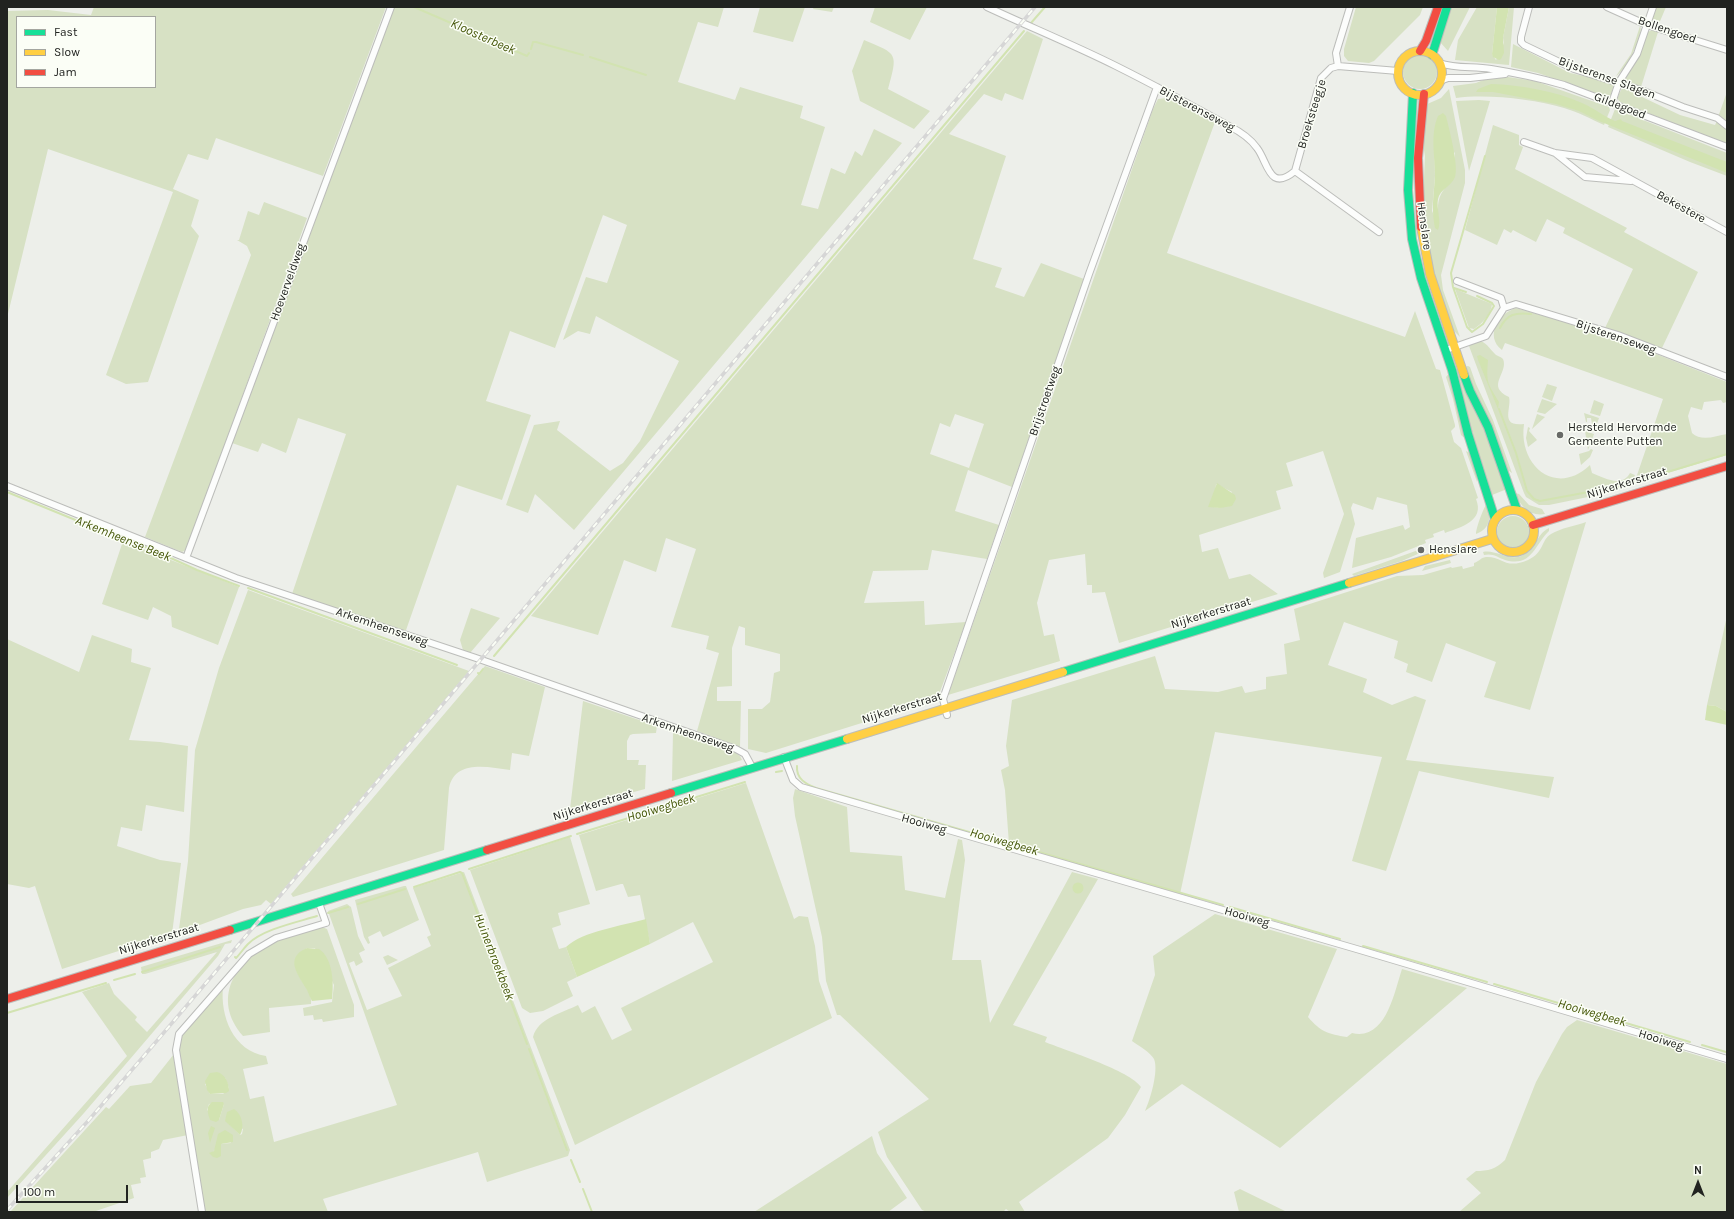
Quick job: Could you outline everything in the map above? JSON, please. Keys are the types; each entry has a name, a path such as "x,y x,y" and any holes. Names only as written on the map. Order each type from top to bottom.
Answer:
{"main road":[{"path":"1420,51 1426,41 1438,7"},
{"path":"1432,55 1447,7"},
{"path":"1420,51 1432,55 1439,63 1442,73 1440,81 1432,91 1424,94 1413,93 1404,87 1400,82 1398,71 1400,63 1405,57 1412,52 1420,51"},
{"name":"Henslare","path":"1413,93 1409,212 1421,278 1446,350 1460,396 1468,434 1495,519"},
{"name":"Henslare","path":"1424,94 1418,158 1421,236 1430,274 1470,391 1488,426 1517,510"},
{"name":"Nijkerkerstraat","path":"1533,525 1727,466"},
{"path":"1509,510 1517,510 1524,513 1533,525 1534,534 1531,543 1519,551 1505,552 1497,547 1492,539 1492,525 1501,513 1509,510"},
{"name":"Nijkerkerstraat","path":"7,999 177,942 319,903 784,757 946,712 1492,539"}],"street":[{"name":"Hoeverveldweg","path":"186,558 391,7"},
{"name":"Bijsterenseweg","path":"987,7 1098,58 1233,128 1250,140 1261,154 1268,172 1274,177 1284,178 1294,170"},
{"name":"Broeksteegje","path":"1338,66 1336,53 1350,7"},
{"name":"Bijsterense Slagen","path":"1530,7 1521,37 1521,42 1524,45 1574,68 1619,82 1716,118 1727,126"},
{"name":"Bollengoed","path":"1607,7 1647,25 1727,50"},
{"path":"1612,103 1619,82 1636,54 1653,7"},
{"name":"Gildegoed","path":"1439,63 1452,67 1490,68 1537,77 1612,103 1727,147"},
{"name":"Broeksteegje","path":"1294,170 1321,78 1331,68 1338,66 1398,71"},
{"name":"Gildegoed","path":"1440,81 1448,78 1470,78 1510,73"},
{"name":"Brijstroetweg","path":"946,712 943,700 1010,501 1089,274 1157,88"},
{"name":"Bekestere","path":"1524,142 1555,153 1592,158 1727,232"},
{"name":"Bekestere","path":"1555,153 1585,177 1634,181"},
{"path":"1294,170 1379,232"},
{"path":"1446,350 1486,336 1504,308 1501,298 1457,281"},
{"name":"Bijsterenseweg","path":"1504,308 1516,304 1618,334 1727,377"},
{"name":"Arkemheenseweg","path":"7,486 78,513 236,578 476,658 736,749 745,754 752,768"},
{"name":"Hooiweg","path":"784,757 793,780 801,787 1727,1059"},
{"path":"202,1212 176,1050 179,1034 249,954 276,938 326,922 319,903"}],"shaded area":[{"path":"94,7 386,7 323,176 216,138 208,160 188,154 173,189 199,200 191,226 199,236 148,382 126,384 106,375 173,192 48,149 7,318 7,11 48,10 91,15"},
{"path":"393,7 724,7 718,27 698,22 678,82 735,100 740,87 803,106 800,118 825,127 801,205 818,209 831,168 845,174 855,151 862,156 874,129 902,143 574,530 535,494 528,513 506,505 534,425 560,421 557,430 610,471 623,463 640,441 679,361 596,316 590,334 578,331 563,340 586,277 607,283 627,225 603,215 555,348 510,331 486,401 531,415 502,500 457,485 405,633 292,594 346,434 298,418 286,453 262,443 258,452 232,443"},
{"path":"760,7 805,7 793,42 753,32"},
{"path":"814,7 834,7 832,12 813,9"},
{"path":"875,7 927,7 910,40 870,22"},
{"path":"1356,7 1423,7 1420,15 1374,61 1369,63 1348,61 1344,56 1344,49"},
{"path":"1452,7 1470,7 1448,51 1440,42"},
{"path":"1477,7 1497,7 1492,54 1496,60 1504,43 1503,38 1509,7 1514,7 1509,65 1455,60 1458,40"},
{"path":"1497,7 1509,7 1503,38 1504,53 1499,60 1493,57 1492,54"},
{"path":"1656,7 1666,7 1658,26 1653,24 1651,20"},
{"path":"1640,26 1641,31 1637,45 1624,68 1616,76 1631,54"},
{"path":"1652,30 1658,32 1641,87 1627,82 1625,77 1646,33"},
{"path":"1027,31 1043,39 1023,100 1005,93 1002,101 984,94 949,134 1006,156 973,259 1002,268 995,287 1024,297 1041,263 1084,279 1012,487 968,470 955,511 999,525 987,559 932,550 928,570 873,571 864,603 924,601 925,625 966,622 938,697 935,700 766,753 748,749 748,709 762,709 770,702 774,673 780,671 780,654 745,645 745,628 739,626 732,648 732,686 717,687 717,701 741,701 740,747 697,731 719,653 706,649 709,636 671,627 696,549 666,538 656,572 624,560 598,635 531,616","holes":["955,414 984,424 969,468 930,454 940,423 950,427"]},
{"path":"864,40 884,48 892,56 894,61 888,89 930,111 914,129 860,101 852,71"},
{"path":"1513,44 1570,73 1612,82 1614,85 1611,95 1606,97 1538,73 1511,67"},
{"path":"1420,55 1426,56 1432,60 1436,66 1436,78 1432,84 1426,88 1420,89 1414,88 1408,84 1404,78 1403,72 1404,66 1408,60 1414,56"},
{"path":"1508,77 1535,81 1609,107 1610,110 1604,125 1569,110 1539,102 1496,97 1456,98 1453,86 1476,83 1488,78"},
{"path":"1491,84 1538,89 1572,99 1615,121 1621,119 1622,121 1727,162 1727,173 1599,121 1579,111 1556,104 1493,92 1476,92 1478,89"},
{"path":"1622,88 1641,93 1640,96 1680,115 1715,125 1717,121 1727,129 1727,144 1620,102 1617,98"},
{"path":"1449,89 1465,170 1465,183 1441,275 1443,290 1460,337 1452,329 1434,276 1422,222 1425,156 1422,138 1425,105 1441,98","holes":["1434,134 1455,153 1454,178 1448,184 1439,200 1439,226 1432,211 1435,176"]},
{"path":"1727,92 1727,123 1718,117"},
{"path":"1167,98 1215,122 1167,253 1405,337 1415,311 1436,369 1440,370 1455,425 1451,431 1454,442 1461,448 1478,498 1476,499 1478,507 1477,513 1470,522 1458,528 1445,533 1444,530 1433,534 1434,537 1425,540 1426,543 1391,557 1352,568 1356,538 1403,525 1405,530 1410,527 1407,505 1377,497 1373,510 1353,503 1351,508 1355,524 1340,572 1324,578 1323,573 1344,514 1323,451 1286,463 1293,486 1276,491 1281,509 1199,535 1202,552 1218,548 1229,579 1250,574 1278,594 1119,643 1105,592 1092,593 1092,585 1087,585 1085,554 1049,560 1037,603 1044,636 1054,634 1060,661 948,695 1153,109 1158,99","holes":["1216,484 1232,492 1220,508 1214,507"]},
{"path":"1456,101 1490,101 1469,171"},
{"path":"1615,109 1727,153 1727,176 1608,127"},
{"path":"1443,113 1446,116 1451,138 1455,156 1456,171 1455,177 1441,193 1438,199 1438,230 1435,228 1433,213 1435,175 1434,130 1438,116"},
{"path":"1493,125 1519,135 1519,145 1523,147 1515,169 1627,228 1624,232 1698,272 1662,348 1605,328 1633,269 1563,233 1565,228 1547,219 1536,242 1513,230 1511,233 1504,229 1497,245 1465,230"},
{"path":"264,202 307,218 189,543 186,550 182,552 145,537 251,255 247,246 237,240 239,240 248,211 259,215"},
{"path":"1455,289 1492,304 1486,318 1474,329 1469,328"},
{"path":"1516,308 1600,332 1727,382 1727,402 1723,403 1721,400 1704,402 1702,410 1691,407 1688,416 1692,433 1696,436 1709,438 1727,434 1727,455 1588,497 1549,505 1539,505 1526,497 1469,346 1473,342 1484,342 1495,354 1503,359 1503,369 1498,384 1502,393 1509,397 1509,420 1512,423 1524,424 1524,439 1527,453 1542,473 1553,477 1565,478 1577,474 1590,465 1592,473 1607,479 1618,481 1622,480 1627,478 1630,473 1635,475 1634,478 1636,478 1663,399 1505,343 1502,350 1494,338 1496,326 1504,315"},
{"path":"1480,355 1488,360 1488,379 1490,387 1499,402 1498,409 1478,360 1477,356"},
{"path":"1464,367 1470,367 1476,384 1493,420 1512,473 1506,469"},
{"path":"1460,369 1478,410 1507,489 1492,495 1478,456 1455,371"},
{"path":"1450,372 1468,441 1461,435 1453,399 1446,377"},
{"path":"1547,384 1557,387 1552,401 1542,397"},
{"path":"1542,399 1557,404 1545,414 1537,412"},
{"path":"1594,400 1604,404 1600,416 1590,413"},
{"path":"1584,413 1599,418 1594,432 1587,429 1586,424 1592,424 1591,418 1587,418 1586,422"},
{"path":"1537,414 1545,417 1532,429"},
{"path":"1528,427 1530,428 1529,431 1537,440 1528,447 1526,438"},
{"path":"1585,431 1594,434 1588,450"},
{"path":"1591,449 1593,450 1590,457 1581,465 1579,454"},
{"path":"1466,451 1470,453 1474,460 1477,482"},
{"path":"1217,483 1235,495 1236,499 1232,506 1220,508 1208,507"},
{"path":"1515,493 1519,494 1529,505 1542,509 1545,514 1535,514 1526,510"},
{"path":"1488,502 1489,521 1485,528 1476,534 1480,517"},
{"path":"1510,516 1516,516 1525,520 1529,532 1525,544 1516,548 1510,548 1501,544 1497,535 1497,529 1501,520"},
{"path":"1586,522 1530,710 1484,697 1496,662 1446,643 1432,682 1406,672 1408,664 1394,658 1398,641 1344,622 1328,665 1367,679 1363,692 1392,705 1415,696 1426,700 1406,760 1554,777 1549,798 1419,771 1386,871 1352,861 1382,757 1215,732 1180,894 1009,844 1005,790 1001,770 1009,766 1006,746 1012,700 1155,656 1165,689 1218,692 1242,686 1245,693 1266,689 1266,677 1287,674 1284,644 1300,640 1294,609 1397,576 1423,575 1451,567 1462,566 1463,569 1474,566 1474,563 1486,557 1496,558 1504,562 1514,564 1520,563 1537,554 1545,540 1551,534"},
{"path":"1549,528 1549,531 1532,553 1521,561 1514,562 1492,555 1484,555 1483,552 1492,552 1511,557 1521,556 1530,550 1541,534"},
{"path":"123,541 239,587 218,645 172,627 171,616 153,607 148,620 102,604"},
{"path":"1421,549 1422,552 1402,561 1354,576 1352,574"},
{"path":"1450,560 1451,563 1422,571 1425,566"},
{"path":"248,590 469,671 271,904 266,900 261,905 243,909 181,932 179,929 188,861 195,750 219,668"},
{"path":"471,608 500,618 470,653 463,650 460,640"},
{"path":"1727,616 1727,712 1716,706 1707,705"},
{"path":"92,635 132,649 131,662 151,668 129,740 188,746 184,812 146,805 142,831 121,827 117,846 160,860 181,863 172,934 62,969 35,886 29,888 7,884 7,639 79,672"},
{"path":"485,666 545,687 529,756 512,753 510,770 492,767 474,767 465,769 452,779 449,788 444,850 293,897 291,894"},
{"path":"583,701 657,726 656,733 633,734 630,735 627,741 627,760 639,760 638,765 646,765 645,789 570,809"},
{"path":"1707,705 1716,706 1727,712 1727,725 1705,720"},
{"path":"673,732 736,753 742,760 672,781"},
{"path":"746,783 794,919 799,916 808,917 815,946 819,981 832,1018 575,1145 533,1037 536,1030 551,1017 578,1005 582,1013 595,1006 612,1040 632,1030 621,1008 713,962 693,922 650,944 640,895 628,897 623,884 596,891 579,835"},
{"path":"795,789 847,807 850,852 902,856 905,890 945,898 958,839 962,840 965,860 952,960 981,960 990,1023 1072,872 1098,879 1013,1025 1047,1037 1045,1042 1125,1074 1141,1087 1125,1115 1108,1138 1019,1202 1025,1212 1010,1212 1006,1209 1003,1212 927,1212 922,1210 887,1157 878,1132 929,1099 840,1015 837,1015 826,981 822,937 795,816 793,798"},
{"path":"570,837 590,904 558,913 561,925 552,928 559,949 566,947 577,977 567,982 573,996 543,1011 530,1013 522,1008 470,870"},
{"path":"464,872 570,1150 568,1156 487,1182 478,1152 323,1199 328,1212 205,1212 179,1051 180,1036 223,987 224,1009 231,1030 237,1040 255,1053 266,1056 268,1064 243,1069 250,1099 264,1096 274,1142 397,1105 328,911 347,904 351,907 358,936 365,950 359,953 363,962 356,966 354,961 349,963 367,1010 402,996 388,968 431,946 427,937 431,935 413,888","holes":["225,1078 229,1088 223,1094 210,1094 205,1084","219,1102 224,1104 219,1120 207,1110 209,1104","226,1121 243,1129 242,1134 240,1135","227,1133 231,1143 221,1144 213,1157 213,1152"]},
{"path":"1078,882 1082,884 1084,888 1082,892 1078,894 1074,892 1072,888 1074,884"},
{"path":"406,886 419,920 383,937 380,931 368,937 370,943 368,944 364,937 355,900"},
{"path":"1215,914 1337,949 1308,1017 1325,1032 1335,1035 1347,1037 1352,1033 1364,1034 1373,1030 1381,1023 1392,1002 1402,969 1467,988 1280,1148 1182,1084 1145,1111 1155,1078 1155,1064 1154,1059 1150,1054 1132,1041 1155,975 1153,956"},
{"path":"646,919 650,944 577,977 566,947 573,941 592,933"},
{"path":"322,927 327,929 354,1005 354,1017 323,1022 322,1019 314,1020 313,1015 304,1016 303,1008 332,1002 334,985 315,948 307,948 298,955 296,968 298,974 309,991 311,1004 269,1008 270,1032 243,1036 234,1022 229,1008 228,995 238,970 259,950 272,942 290,935"},
{"path":"232,940 231,943 225,944 218,956 84,1113 7,1198 7,1192 127,1056 82,992 109,983 114,994 137,1017 135,1020 147,1032 217,952 145,974 142,974 141,967"},
{"path":"307,948 319,949 327,958 332,972 332,999 312,1001 297,973 294,962 296,957 300,952"},
{"path":"388,955 398,960 387,965 383,957"},
{"path":"1577,1020 1727,1064 1727,1212 1459,1212 1481,1193 1466,1179 1476,1171 1492,1169 1505,1160 1536,1082 1562,1034 1567,1027"},
{"path":"174,1054 188,1135 163,1140 159,1149 151,1152 151,1158 143,1160 146,1177 140,1178 141,1183 131,1185 134,1198 93,1212 10,1212 106,1107 109,1109 130,1086 151,1083"},
{"path":"217,1072 226,1079 229,1091 226,1093 210,1094 207,1090 205,1081 210,1073"},
{"path":"212,1102 223,1102 224,1104 219,1120 216,1122 210,1120 208,1113 208,1106"},
{"path":"234,1109 241,1117 242,1121 242,1132 240,1135 225,1121 227,1112"},
{"path":"211,1126 215,1128 210,1143 208,1133"},
{"path":"225,1130 233,1135 233,1142 221,1144 221,1156 217,1158 213,1157 209,1153 214,1151 218,1134"},
{"path":"872,1136 877,1153 907,1198 888,1212 754,1212"},
{"path":"1240,1189 1287,1212 1239,1212 1234,1192"}],"waterway":[{"name":"Kloosterbeek","path":"414,7 527,56 529,53"},
{"path":"1031,23 1045,7"},
{"path":"494,656 1024,31"},
{"name":"Kloosterbeek","path":"531,49 533,42 536,42 583,55"},
{"name":"Kloosterbeek","path":"590,57 646,75"},
{"path":"1477,296 1492,303 1494,306 1483,324 1472,332 1467,327 1453,287 1451,273 1485,156"},
{"path":"1454,288 1466,292"},
{"path":"1500,328 1512,315 1521,313 1531,314"},
{"path":"1499,409 1516,453 1527,491 1534,499 1540,501 1621,486 1727,454"},
{"name":"Arkemheense Beek","path":"7,492 122,539 151,549 197,570 239,586"},
{"name":"Arkemheense Beek","path":"248,588 457,665"},
{"name":"Arkemheense Beek","path":"478,673 479,674 483,669"},
{"name":"Hooiwegbeek","path":"797,766 797,771 800,778 805,783 816,788 1223,905"},
{"name":"Hooiwegbeek","path":"776,772 782,771"},
{"name":"Hooiwegbeek","path":"577,834 745,782"},
{"name":"Hooiwegbeek","path":"469,869 571,836"},
{"name":"Huinerbroekbeek","path":"460,872 462,873 527,1044"},
{"path":"414,887 460,872"},
{"path":"358,904 405,889"},
{"path":"328,913 348,907"},
{"name":"Hooiwegbeek","path":"1230,907 1340,939"},
{"path":"235,957 236,958 248,944 262,934 317,916"},
{"name":"Hooiwegbeek","path":"1363,946 1487,982"},
{"path":"142,972 220,947"},
{"path":"114,980 135,974"},
{"path":"7,1013 106,983"},
{"name":"Hooiwegbeek","path":"1494,984 1690,1042"},
{"name":"Hooiwegbeek","path":"1702,1045 1726,1052"},
{"name":"Huinerbroekbeek","path":"529,1049 567,1150"},
{"name":"Huinerbroekbeek","path":"571,1160 580,1182"},
{"name":"Huinerbroekbeek","path":"583,1189 592,1212"}],"railway":[{"path":"7,1210 88,1121 155,1043 1035,7"}],"traffic: fast":[{"path":"1432,55 1447,7"},
{"path":"1413,93 1408,190 1412,239 1421,278 1452,370 1468,434 1495,519"},
{"path":"1464,375 1470,391 1488,427 1517,510"},
{"path":"1063,672 1349,583"},
{"path":"671,793 847,739"},
{"path":"230,930 487,850"}],"traffic: slow":[{"path":"1420,51 1432,55 1438,61 1442,73 1438,85 1432,91 1420,95 1408,91 1402,85 1398,73 1402,61 1408,55 1420,51"},
{"path":"1421,227 1430,274 1464,375"},
{"path":"1509,510 1517,510 1525,513 1531,519 1534,531 1531,543 1525,549 1517,552 1509,552 1501,549 1495,543 1492,535 1492,527 1495,519 1501,513 1509,510"},
{"path":"1349,583 1492,539"},
{"path":"847,739 1063,672"}],"traffic: jam":[{"path":"1420,51 1426,41 1438,7"},
{"path":"1421,227 1418,158 1424,94"},
{"path":"1533,525 1727,466"},
{"path":"487,850 671,793"},
{"path":"7,999 230,930"}],"place":[{"name":"Hersteld Hervormde Gemeente Putten","path":"1560,435"},
{"name":"Henslare","path":"1421,550"}]}
